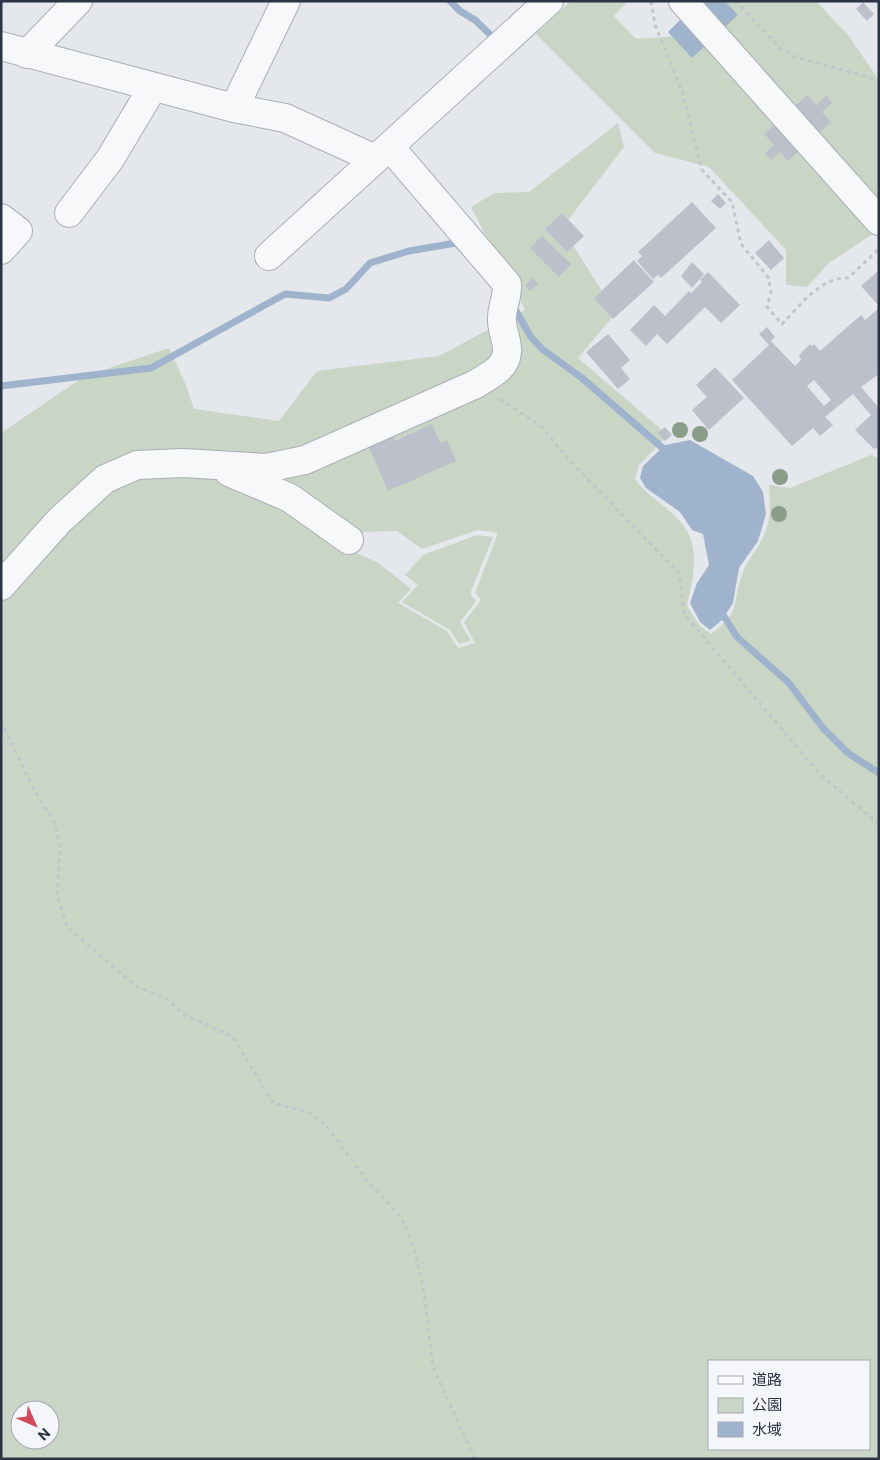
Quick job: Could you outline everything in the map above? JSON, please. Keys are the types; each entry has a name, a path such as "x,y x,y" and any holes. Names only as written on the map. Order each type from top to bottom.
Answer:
{"street":[{"path":"27,54 78,1"},
{"path":"234,108 286,1"},
{"path":"269,256 549,1"},
{"path":"696,16 879,221"},
{"path":"1,46 234,108 285,118 383,153 507,284 502,305 502,324 508,352 501,368 476,384 305,460 266,468 183,463 138,466 106,480 59,521 1,586"},
{"path":"69,213 110,159 153,87"},
{"path":"1,218 18,231 1,250"},
{"path":"217,466 240,478 290,498 349,540"}],"path":[{"path":"651,1 655,25 682,91 702,170 732,202 741,244 768,278 771,291 767,307 782,324 826,282 848,278 879,249"},
{"path":"735,1 781,49 796,57 879,80"},
{"path":"476,384 542,427 570,461 679,573 684,614 820,774 879,824"},
{"path":"1,721 54,824 60,848 57,896 68,928 136,986 168,1000 182,1014 233,1037 273,1103 308,1112 326,1125 368,1182 401,1217 414,1247 424,1293 433,1367 475,1459"}],"green space":[{"path":"571,1 628,1 614,16 636,39 679,36 717,1 816,1 848,35 879,80 879,230 829,263 807,287 786,285 786,250 709,167 655,153 536,34"},
{"path":"618,123 624,147 562,228 616,313 578,358 668,435 639,465 635,479 644,490 675,516 690,536 693,547 694,570 687,606 700,626 711,634 728,619 732,612 744,568 766,530 770,509 769,485 790,488 871,455 879,458 879,1459 1,1459 1,433 85,376 169,348 186,385 194,409 279,421 317,371 439,356 525,310 471,207 494,193 529,192","holes":["478,530 498,533 475,593 481,600 464,622 475,643 458,648 447,631 398,603 411,589 377,562 354,552 364,532 397,531 422,549"]},
{"path":"477,535 493,537 470,594 476,601 460,622 471,641 459,644 450,630 402,602 418,585 405,575 423,555"}],"water":[{"path":"699,1 725,1 738,15 692,58 668,32"},
{"path":"690,440 753,476 763,492 766,514 758,541 739,568 733,603 722,620 710,630 700,622 690,603 697,583 709,565 703,534 692,530 680,512 646,488 640,478 643,466 665,445"}],"building":[{"path":"863,2 874,14 867,21 856,9"},
{"path":"807,95 816,105 826,96 832,103 822,112 831,122 788,161 780,152 771,160 765,153 774,145 764,134"},
{"path":"718,194 726,203 720,209 711,201"},
{"path":"692,202 716,228 661,278 658,275 653,279 637,261 642,256 638,252"},
{"path":"562,213 584,236 567,252 545,229"},
{"path":"542,236 571,264 559,277 530,248"},
{"path":"769,240 784,258 771,270 755,253"},
{"path":"634,260 654,282 613,319 594,298"},
{"path":"692,262 704,274 692,288 681,276"},
{"path":"879,270 879,306 861,286"},
{"path":"708,272 740,305 721,323 705,307 667,344 657,334 646,346 630,330 654,305 665,316 689,291 691,293 702,282 700,280"},
{"path":"533,278 538,284 530,291 525,285"},
{"path":"879,308 879,374 861,387 879,408 879,447 874,449 855,430 871,415 853,394 825,417 833,425 820,436 813,428 792,446 732,380 769,345 759,334 767,327 775,337 771,341 795,366 801,360 799,355 810,344 812,346 814,344 820,351 861,315 865,320","holes":["814,380 831,400 824,406 807,386"]},
{"path":"608,334 630,360 621,368 630,379 618,389 586,352"},
{"path":"715,367 744,398 709,430 692,410 707,397 696,385"},
{"path":"432,424 440,443 447,440 456,461 388,491 368,445 393,435 395,441"},
{"path":"665,427 672,435 665,441 658,433"}],"waterway":[{"path":"450,1 460,11 475,20 497,41"},
{"path":"1,386 151,368 285,294 329,298 346,289 370,263 409,251 456,243 461,248"},
{"path":"512,304 531,337 542,349 582,378 666,451"},
{"path":"720,610 737,637 789,683 823,728 848,753 879,773"}]}
